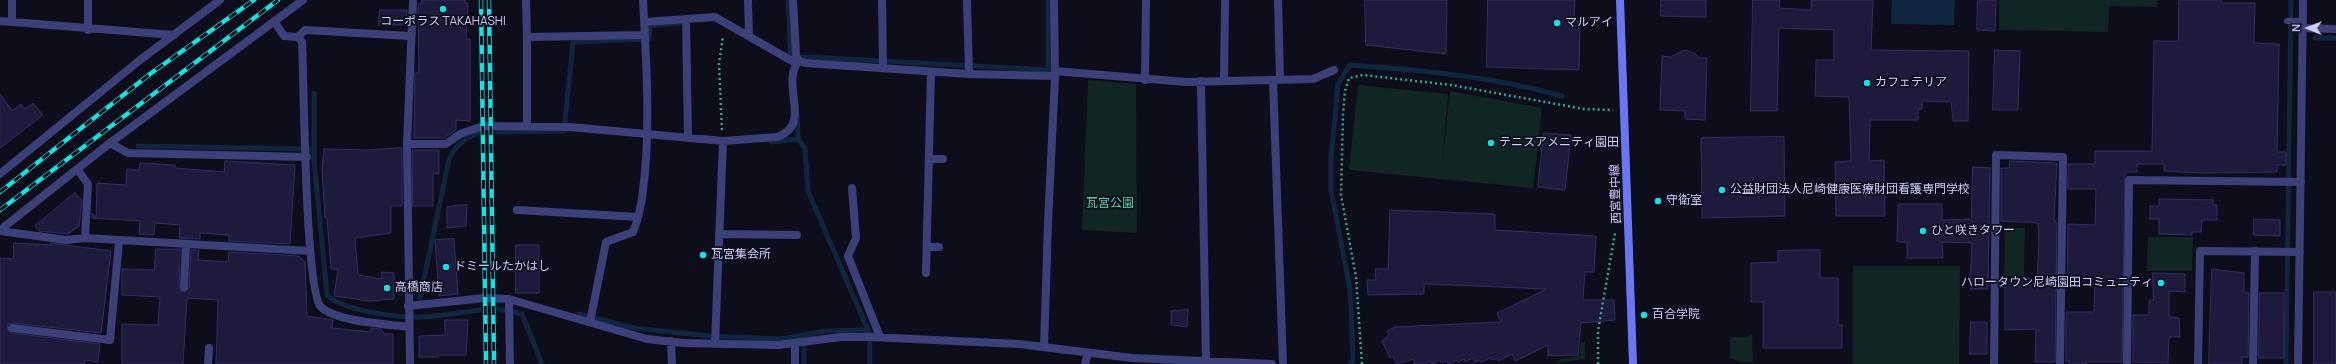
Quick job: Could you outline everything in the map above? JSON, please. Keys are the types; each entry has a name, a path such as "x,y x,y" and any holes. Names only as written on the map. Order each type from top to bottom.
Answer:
{"main road":[{"name":"西宮豊中線","path":"1620,0 1633,364"}],"street":[{"path":"12,0 12,22"},
{"path":"88,0 88,30"},
{"path":"0,174 140,60 220,0"},
{"path":"0,231 110,143 303,0"},
{"path":"410,364 408,144 410,36 413,0"},
{"path":"526,0 528,126"},
{"path":"590,322 606,242 633,232 638,217 648,134 644,0"},
{"path":"748,0 749,36"},
{"path":"793,0 795,47 799,61"},
{"path":"882,0 883,68"},
{"path":"967,0 969,74"},
{"path":"1044,346 1055,73 1054,0"},
{"path":"1145,80 1146,0"},
{"path":"1224,81 1225,0"},
{"path":"1278,0 1276,79 1283,364"},
{"path":"2298,364 2303,0"},
{"path":"645,22 716,17 792,61 818,65 969,74 1055,73 1145,80 1201,81 1313,79 1334,70"},
{"path":"686,18 688,137"},
{"path":"0,21 88,30 174,35"},
{"path":"274,21 284,36 298,37 302,42 310,251 315,296 322,308 344,318 409,323"},
{"path":"2303,24 2336,29"},
{"path":"298,37 305,30 410,36"},
{"path":"527,37 645,35"},
{"path":"408,144 446,144 460,134 483,126 586,128 723,141 777,138 786,134 791,129 795,115 792,71 799,61"},
{"path":"926,273 931,72"},
{"path":"1201,81 1206,361"},
{"path":"715,344 723,141"},
{"path":"110,143 128,153 306,152"},
{"path":"1994,364 1996,155 2063,156 2060,364"},
{"path":"929,159 943,159"},
{"path":"77,169 88,184 85,238"},
{"path":"2127,364 2129,180 2301,182"},
{"path":"852,188 856,238 848,256 880,337"},
{"path":"517,210 638,217"},
{"path":"0,231 66,240 85,238 310,251"},
{"path":"719,234 797,235"},
{"path":"12,328 110,340 120,241"},
{"path":"184,287 186,244"},
{"path":"927,247 939,247"},
{"path":"2198,364 2200,251 2300,252"},
{"path":"2253,364 2255,251"},
{"path":"409,308 485,298 509,299 647,339 715,344 795,344 841,337 880,337 1044,346 1132,358 1272,364"},
{"path":"509,299 510,364"},
{"path":"671,341 672,364"},
{"path":"795,344 795,364"},
{"path":"208,364 209,348"},
{"path":"1085,364 1088,353"}],"lane":[{"path":"2290,21 2303,24"}],"path":[{"path":"723,141 719,64 724,35"},
{"path":"1362,364 1356,277 1341,195 1345,90 1349,78 1363,75 1451,85 1584,108 1625,110"},
{"path":"1598,364 1598,331 1615,232"}],"green space":[{"path":"1999,0 2157,0 2157,7 2109,6 2108,32 1999,30"},
{"name":"瓦宮公園","path":"1088,80 1136,84 1137,233 1082,230"},
{"path":"1358,85 1448,94 1442,166 1450,91 1542,108 1533,188 1349,170"},
{"path":"2005,228 2025,228 2024,276 2004,276"},
{"path":"2148,237 2193,237 2192,271 2147,271"},
{"path":"1853,266 1960,266 1959,364 1853,364"},
{"path":"1752,333 1753,362 1741,362 1730,358 1730,337 1747,337"},
{"path":"1581,342 1585,342 1585,359 1555,363 1561,359 1579,356"}],"water":[{"path":"1892,0 1955,0 1954,25 1891,24"}],"building":[{"path":"422,0 465,0 465,3 468,3 466,39 470,39 470,121 456,120 456,130 444,138 414,138 415,73 419,73 418,10 419,3 422,3"},
{"path":"1365,0 1447,0 1446,54 1366,45"},
{"path":"1488,0 1575,0 1574,21 1580,21 1579,70 1487,67"},
{"path":"1661,0 1706,0 1706,17 1661,16"},
{"path":"1753,0 1780,0 1779,8 1811,10 1811,0 1873,0 1871,50 1969,51 1968,121 1953,121 1951,102 1922,101 1922,109 1918,109 1918,120 1870,120 1869,161 1884,160 1885,216 1836,216 1835,162 1851,161 1849,97 1815,96 1816,60 1834,60 1834,30 1779,28 1777,111 1751,111"},
{"path":"1978,0 1996,0 1995,31 1977,30"},
{"path":"2179,0 2221,0 2221,3 2255,3 2254,43 2279,44 2277,152 2286,152 2286,165 2277,165 2277,172 2203,173 2164,171 2164,164 2137,164 2137,172 2125,172 2122,362 2086,362 2086,364 2069,364 2069,361 2066,361 2066,312 2094,312 2095,285 2067,285 2068,224 2095,225 2096,189 2068,189 2068,164 2095,164 2095,151 2152,151 2154,41 2178,41"},
{"path":"380,10 407,10 406,25 379,25"},
{"path":"1684,50 1694,53 1700,58 1707,58 1705,120 1685,119 1685,111 1660,110 1662,56 1670,57"},
{"path":"1995,50 2020,51 2018,110 1993,110"},
{"path":"0,94 12,111 21,104 25,109 33,103 43,115 0,148"},
{"path":"1544,133 1571,135 1565,190 1538,187"},
{"path":"1784,137 1785,216 1702,218 1701,138"},
{"path":"402,148 402,206 391,206 391,233 355,238 358,275 381,279 382,272 394,273 394,299 370,301 334,296 338,269 331,269 327,218 325,218 322,169 324,149 369,150"},
{"path":"413,150 439,150 439,174 433,174 433,206 413,206"},
{"path":"225,161 295,165 290,244 229,241 229,235 200,233 200,239 179,238 180,225 155,223 154,235 139,234 140,221 92,218 92,213 96,218 97,183 126,185 127,169 139,170 140,163 175,165 175,168 224,172"},
{"path":"2010,161 2057,163 2054,219 2057,224 2055,362 2035,362 2036,329 2005,330 2005,278 2037,278 2039,244 2038,223 2001,221 2001,168 2009,168"},
{"path":"1973,167 1990,168 1988,289 1970,289 1972,243 1942,242 1943,258 1907,258 1907,242 1897,242 1898,204 1942,204 1942,220 1971,219"},
{"path":"75,193 82,200 79,226 68,234 39,231 35,226"},
{"path":"2159,199 2213,200 2213,205 2217,205 2217,220 2202,220 2201,232 2192,232 2192,235 2159,234 2159,219 2150,219 2150,206 2159,206"},
{"path":"467,205 466,226 447,228 447,207"},
{"path":"1390,210 1495,214 1495,230 1596,236 1594,272 1585,272 1583,300 1614,300 1615,320 1581,323 1578,355 1548,356 1548,345 1515,361 1512,354 1498,361 1497,358 1492,360 1490,358 1481,362 1480,360 1475,362 1473,358 1465,362 1464,359 1448,364 1447,361 1442,363 1440,360 1432,364 1430,361 1425,364 1415,364 1413,359 1397,364 1393,356 1390,358 1382,341 1389,335 1387,331 1395,327 1501,322 1497,313 1547,289 1424,284 1424,294 1368,295 1367,280 1376,280 1375,269 1388,269"},
{"path":"2254,219 2280,220 2280,236 2254,235"},
{"name":"ドミールたかはし","path":"454,239 458,294 439,296 435,240"},
{"path":"14,243 52,245 50,243 111,251 101,333 13,323 8,324 7,328 11,333 100,344 98,362 85,360 85,364 0,364 0,258 13,259"},
{"path":"516,245 539,245 539,293 516,293"},
{"path":"156,249 180,249 179,287 184,292 189,287 191,250 199,250 198,260 228,262 229,252 299,256 305,262 307,316 333,320 332,328 371,332 371,328 381,329 384,334 393,334 393,364 216,364 218,300 187,298 183,364 122,364 122,324 158,325 160,297 122,295 122,269 154,270"},
{"path":"1820,250 1820,278 1838,278 1838,325 1842,325 1842,348 1763,348 1763,302 1751,302 1751,263 1778,262 1778,251"},
{"path":"2212,269 2244,273 2244,293 2249,293 2248,357 2242,357 2242,364 2209,364"},
{"path":"2153,273 2185,274 2185,292 2169,291 2169,317 2179,318 2180,337 2169,337 2168,363 2133,362 2133,315 2149,315 2149,300 2153,300"},
{"path":"2314,292 2336,292 2336,364 2314,364"},
{"path":"2260,293 2284,293 2284,358 2259,358"},
{"path":"1188,310 1187,327 1171,325 1171,311"},
{"path":"445,320 468,320 466,355 419,357 419,336 445,335"},
{"path":"1971,322 1987,322 1987,354 1970,354"}],"waterway":[{"path":"788,0 791,62"},
{"path":"796,58 809,57 1048,70 1048,0"},
{"path":"2286,364 2291,0"},
{"path":"497,132 564,131 573,42 649,39 650,26 682,23"},
{"path":"2315,38 2336,38"},
{"path":"1350,364 1353,360 1350,289 1331,190 1331,159 1338,84 1350,65 1457,75 1536,89 1562,96"},
{"path":"314,93 314,160 327,295 335,301 345,305 386,315 412,317 480,310"},
{"path":"771,142 798,139 797,114"},
{"path":"420,298 449,159 454,150 461,143 478,133"},
{"path":"798,139 805,148 808,191 868,330 870,343 870,364"},
{"path":"138,146 314,149"},
{"path":"498,309 522,314 542,364"},
{"path":"579,314 634,328 709,336 782,339 825,331 868,330"},
{"path":"804,339 804,364"}],"railway":[{"path":"0,192 150,74 254,0"},
{"path":"0,210 278,0"},
{"path":"481,0 486,364"},
{"path":"489,0 494,364"}],"place":[{"name":"コーポラス TAKAHASHI","path":"443,9"},
{"name":"マルアイ","path":"1557,23"},
{"name":"カフェテリア","path":"1867,83"},
{"name":"テニスアメニティ園田","path":"1491,143"},
{"name":"公益財団法人尼崎健康医療財団看護専門学校","path":"1722,190"},
{"name":"守衛室","path":"1658,201"},
{"name":"ひと咲きタワー","path":"1923,231"},
{"name":"瓦宮集会所","path":"703,255"},
{"name":"ドミールたかはし","path":"446,267"},
{"name":"ハロータウン尼崎園田コミュニティ","path":"2161,283"},
{"name":"高橋商店","path":"387,288"},
{"name":"百合学院","path":"1644,315"}]}
